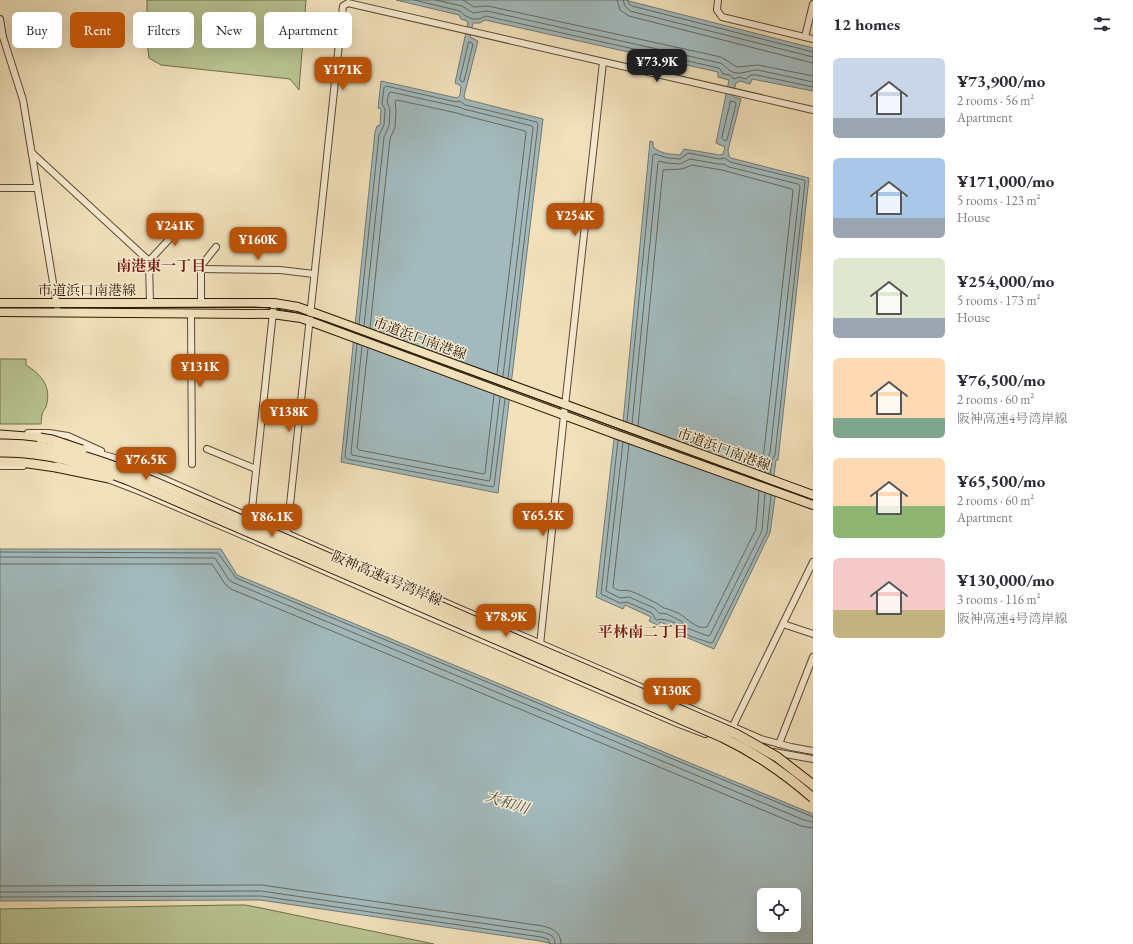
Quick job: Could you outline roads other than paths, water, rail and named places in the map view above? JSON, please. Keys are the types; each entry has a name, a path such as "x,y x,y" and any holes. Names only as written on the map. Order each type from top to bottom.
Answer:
{"highway":[{"path":"0,434 40,438 65,444 100,457 157,483"},
{"name":"阪神高速4号湾岸線","path":"0,444 40,446 77,453 113,465 157,483 736,734 777,757 813,785"},
{"name":"阪神高速4号湾岸線","path":"0,452 36,454 64,458 110,473 722,737 741,746 768,763 797,784 813,798"},
{"path":"0,461 39,464 82,472 118,480 163,496"}],"main road":[{"name":"市道浜口南港線","path":"0,303 274,303 290,305 620,424 813,496"},
{"name":"市道浜口南港線","path":"0,312 272,314 291,316 310,321 615,434 813,505"}],"street":[{"path":"718,0 717,10 722,17 813,39"},
{"path":"273,548 287,533 343,6 348,3 813,110"},
{"path":"805,37 813,4"},
{"path":"0,19 3,37 23,100 58,312"},
{"path":"534,661 541,643 565,404 603,62"},
{"path":"32,153 149,261"},
{"path":"0,188 37,188"},
{"path":"150,303 149,261 187,220"},
{"path":"201,303 201,266 216,246"},
{"path":"201,269 280,270 314,274"},
{"path":"251,518 274,303"},
{"path":"191,313 192,464"},
{"path":"0,434 49,433 68,436 358,565 733,726 779,744 813,751"},
{"path":"0,440 28,440 52,443 83,449 115,458"},
{"path":"207,449 256,469"},
{"path":"0,457 36,460 66,465 134,489 273,548 411,610 534,661 679,724 726,740 782,754 813,759"},
{"path":"0,466 60,470 92,477 153,500 186,510"},
{"path":"726,740 813,562"},
{"path":"783,624 813,634"},
{"path":"779,744 813,657"}],"water":[{"path":"396,0 625,0 813,48 813,91 752,79 750,84 740,81 736,83 733,95 734,97 741,99 728,150 729,156 731,158 809,178 778,460 776,460 774,476 775,498 770,533 714,649 676,633 677,629 660,622 659,626 649,621 651,617 625,605 623,609 596,597 614,439 623,422 650,141 653,142 653,147 669,154 680,155 684,149 720,155 723,154 725,147 716,143 729,80 718,77 718,72 485,20 480,23 473,23 470,37 478,41 464,96 465,99 543,119 498,493 341,462 375,132 377,126 380,125 381,109 378,108 381,81 457,98 460,95 461,86 455,83 468,23 467,21 461,19 459,15"},
{"name":"大和川","path":"0,549 221,549 237,575 813,814 813,944 553,944 260,900 0,901"}],"tram line":[{"path":"0,308 254,307 296,313 336,325 813,500"}],"district":[{"name":"南港東一丁目","path":"161,265"},
{"name":"平林南二丁目","path":"643,631"}]}
